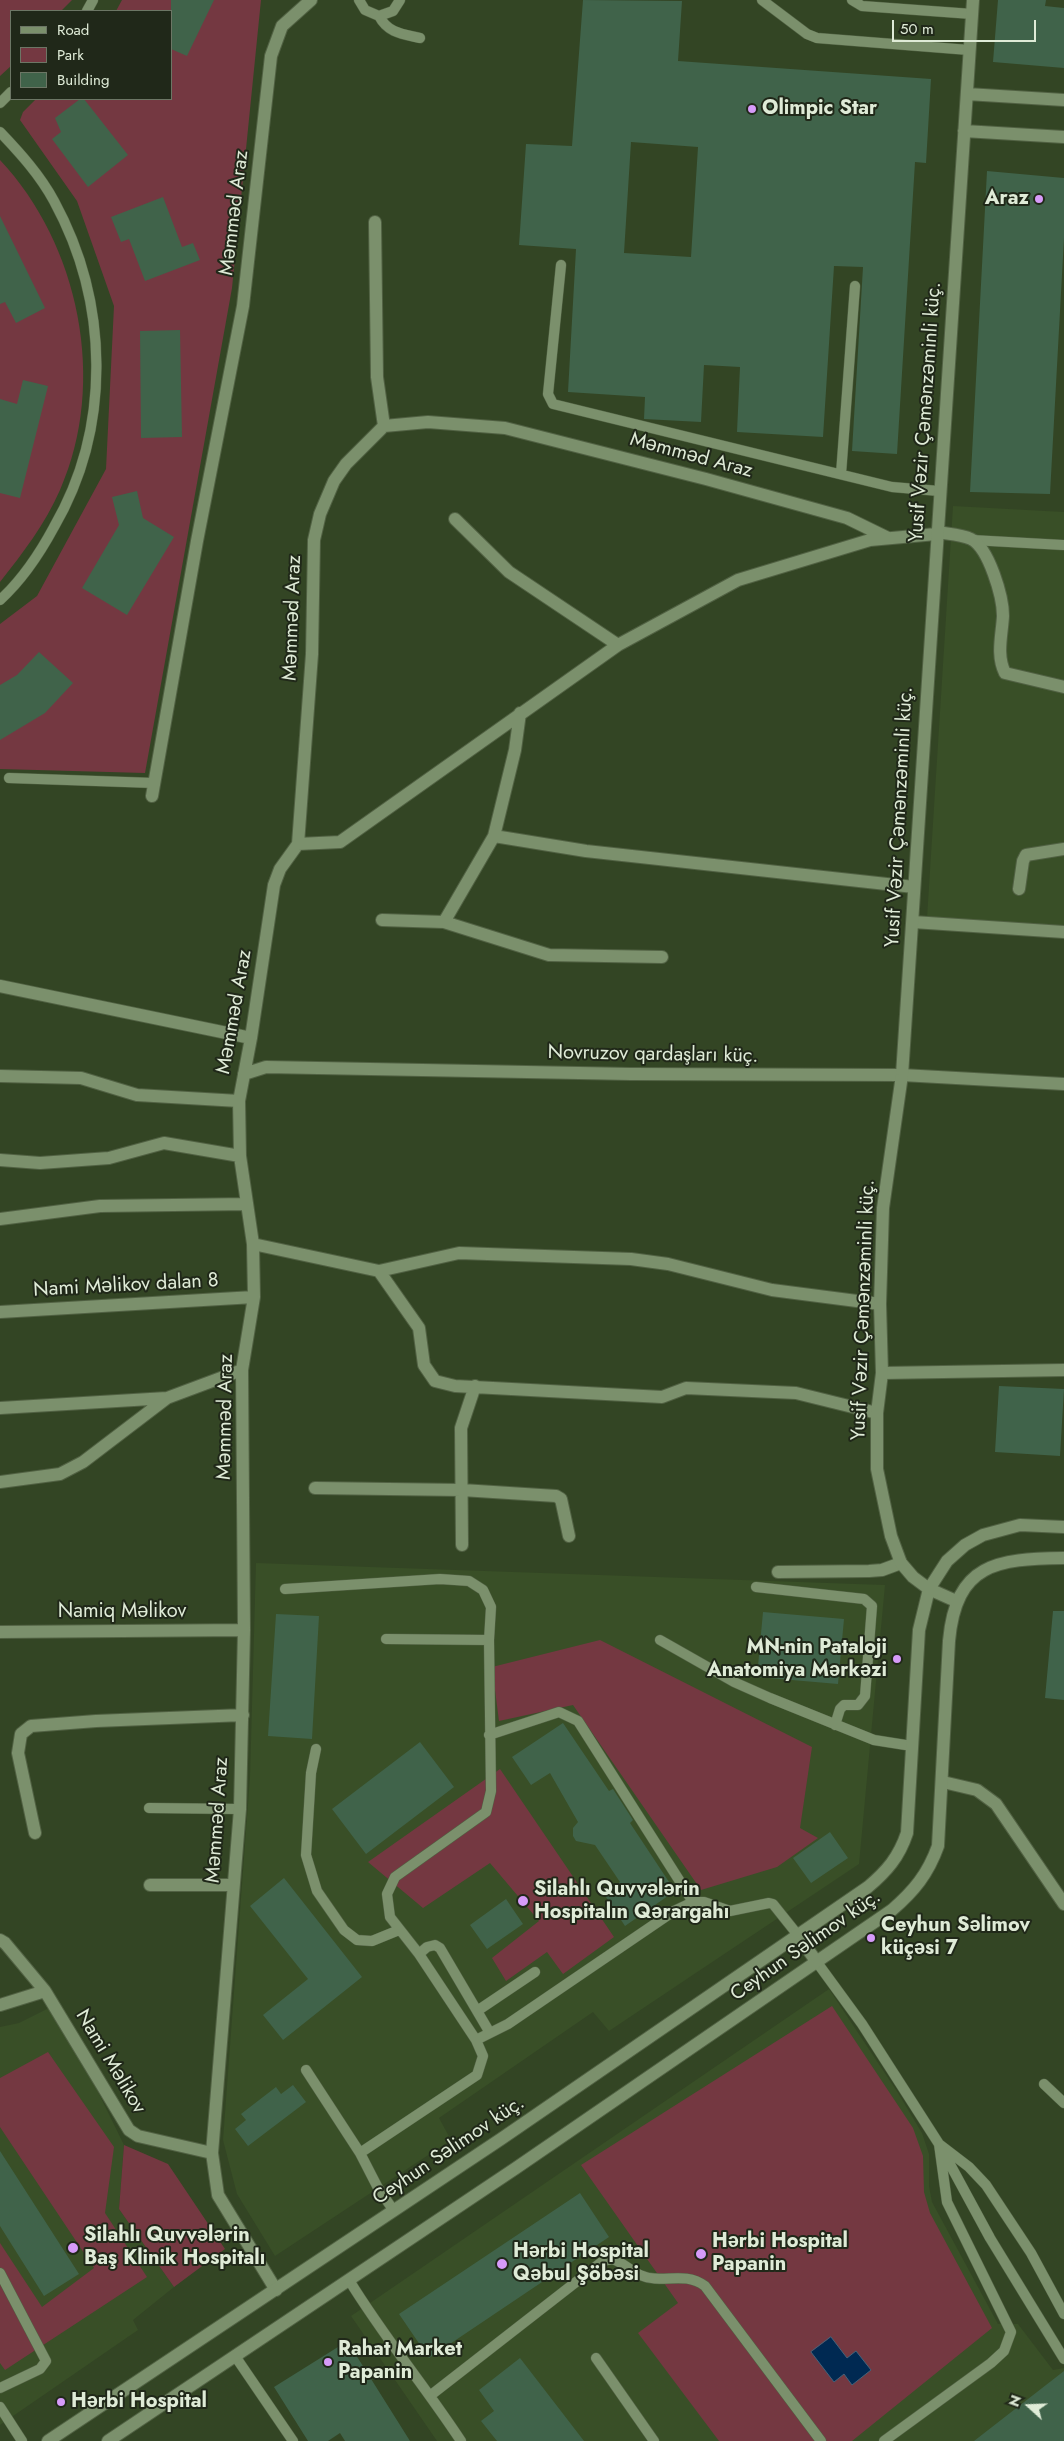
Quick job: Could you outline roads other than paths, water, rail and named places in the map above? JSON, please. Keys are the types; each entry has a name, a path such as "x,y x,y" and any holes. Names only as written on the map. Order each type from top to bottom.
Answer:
{"street":[{"name":"Məmməd Araz","path":"152,796 197,541 243,306 272,56 282,26 311,0"},
{"name":"Yusif Vəzir Çəmənzəminli küç.","path":"956,1601 929,1589 900,1564 890,1536 877,1469 877,1413 882,1373 880,1304 883,1208 902,1075 972,0"},
{"path":"967,94 1064,100"},
{"path":"964,130 1064,137"},
{"path":"375,222 377,377 384,426"},
{"name":"Məmməd Araz","path":"276,2290 218,2194 212,2153 232,1885 240,1809 244,1630 242,1370 254,1297 253,1244 240,1156 238,1101 251,1038 274,885 280,869 298,844 312,654 316,531 320,514 334,481 346,464 384,426 428,422 505,428 706,479 847,518 888,538"},
{"path":"455,519 509,572 618,645"},
{"path":"298,844 340,842 618,645 738,580 870,540 937,533 972,540 986,556 995,578 1003,613 1000,657 1005,673 1064,687"},
{"path":"444,922 494,836 515,750 520,713"},
{"path":"494,836 586,851 914,887"},
{"path":"1019,889 1023,860 1026,855 1064,849"},
{"path":"382,920 444,922 549,955 662,957"},
{"path":"913,922 1064,932"},
{"path":"0,986 251,1038"},
{"name":"Novruzov qardaşları küç.","path":"244,1074 266,1067 631,1074 902,1075 1064,1084"},
{"path":"0,1076 81,1078 137,1095 238,1101"},
{"path":"0,1160 40,1164 109,1158 164,1143 240,1156"},
{"path":"0,1219 100,1206 247,1204"},
{"path":"253,1244 379,1271 458,1253 630,1259 668,1264 772,1290 880,1304"},
{"path":"379,1271 419,1328 424,1365 428,1374 435,1381 454,1386 662,1397 686,1388 796,1393 877,1413"},
{"name":"Nami Məlikov dalan 8","path":"0,1312 254,1297"},
{"path":"0,1408 166,1398 242,1370"},
{"path":"882,1373 1064,1370"},
{"path":"462,1545 461,1428 475,1386"},
{"path":"0,1482 60,1474 83,1462 166,1398"},
{"path":"315,1488 462,1490 556,1496 560,1499 569,1536"},
{"name":"Ceyhun Səlimov küç.","path":"48,2441 394,2211 868,1887 886,1872 897,1857 907,1833 918,1630 929,1589 947,1561 965,1545 984,1535 1020,1525 1064,1527"},
{"path":"956,1601 965,1588 987,1568 1019,1559 1064,1558"},
{"path":"778,1572 869,1571 882,1570 900,1564"},
{"name":"Ceyhun Səlimov küç.","path":"108,2441 349,2280 816,1962 903,1900 925,1876 938,1846 943,1782 949,1641 956,1601"},
{"name":"Namiq Məlikov","path":"0,1632 244,1630"},
{"path":"35,1832 18,1752 21,1734 31,1726 243,1715"},
{"path":"943,1782 977,1790 996,1804 1064,1904"},
{"path":"150,1885 232,1885"},
{"path":"797,1934 816,1962"},
{"name":"Nami Məlikov","path":"0,1940 5,1943 44,1991 129,2130 138,2136 212,2153"},
{"path":"0,2005 44,1991"}],"lane":[{"path":"359,0 365,10 379,16 384,26 390,30 398,34 420,38"},
{"path":"379,16 392,11 400,0"},
{"path":"762,0 807,34 817,38 969,50"},
{"path":"852,0 862,6 972,14"},
{"path":"0,103 10,93"},
{"path":"0,132 23,156 53,200 76,248 91,299 97,352 95,406 85,458 65,508 39,554 0,600"},
{"path":"561,265 548,394 553,404 892,487 939,491"},
{"path":"841,474 855,286"},
{"path":"972,540 1063,545"},
{"path":"9,778 154,783"},
{"path":"285,1589 370,1582 440,1579 469,1581 483,1590 490,1607 488,1640 491,1791 486,1812 395,1877 387,1894 390,1917 419,1954 476,2040 483,2056 477,2075 360,2153"},
{"path":"756,1587 864,1599 870,1602 872,1606 865,1696 858,1705 844,1705 840,1709 835,1725"},
{"path":"386,1639 488,1640"},
{"path":"660,1640 734,1682 835,1725 874,1740 912,1746"},
{"path":"489,1735 559,1712 578,1721 693,1902"},
{"path":"316,1749 311,1773 306,1855 317,1891 344,1930 357,1940 372,1940 399,1930"},
{"path":"149,1808 240,1809"},
{"path":"476,2040 508,2024 674,1911 693,1902 704,1902 730,1911 769,1903 777,1907 797,1934"},
{"path":"419,1954 427,1947 435,1945 440,1948 490,2033"},
{"path":"816,1962 862,2024 939,2144 990,2238 1064,2359"},
{"path":"477,2011 535,1972"},
{"path":"306,2070 360,2153 378,2188 394,2211"},
{"path":"1044,2084 1064,2103"},
{"path":"939,2144 969,2167 986,2185 1031,2253 1064,2314"},
{"path":"884,2441 1004,2351 1011,2332 947,2202 939,2144"},
{"path":"431,2395 603,2261 612,2259 640,2275 650,2278 687,2278 696,2280 705,2286 821,2441"},
{"path":"0,2273 46,2361 40,2369 0,2388"},
{"path":"349,2280 365,2306 431,2395 461,2441"},
{"path":"235,2356 293,2441"},
{"path":"596,2358 654,2441"},
{"path":"0,2407 22,2441"}],"water":[{"path":"831,2337 847,2358 856,2351 871,2370 852,2385 844,2374 834,2382 811,2352"}],"place":[{"name":"Olimpic Star","path":"752,109"},
{"name":"Araz","path":"1039,199"},
{"name":"MN-nin Pataloji Anatomiya Mərkəzi","path":"897,1659"},
{"name":"Silahlı Quvvələrin Hospitalın Qərargahı","path":"523,1901"},
{"name":"Ceyhun Səlimov küçəsi 7","path":"871,1938"},
{"name":"Silahlı Quvvələrin Baş Klinik Hospitalı","path":"73,2248"},
{"name":"Hərbi Hospital Papanin","path":"701,2254"},
{"name":"Hərbi Hospital Qəbul Şöbəsi","path":"502,2264"},
{"name":"Rahat Market Papanin","path":"328,2362"},
{"name":"Hərbi Hospital","path":"61,2402"}]}
